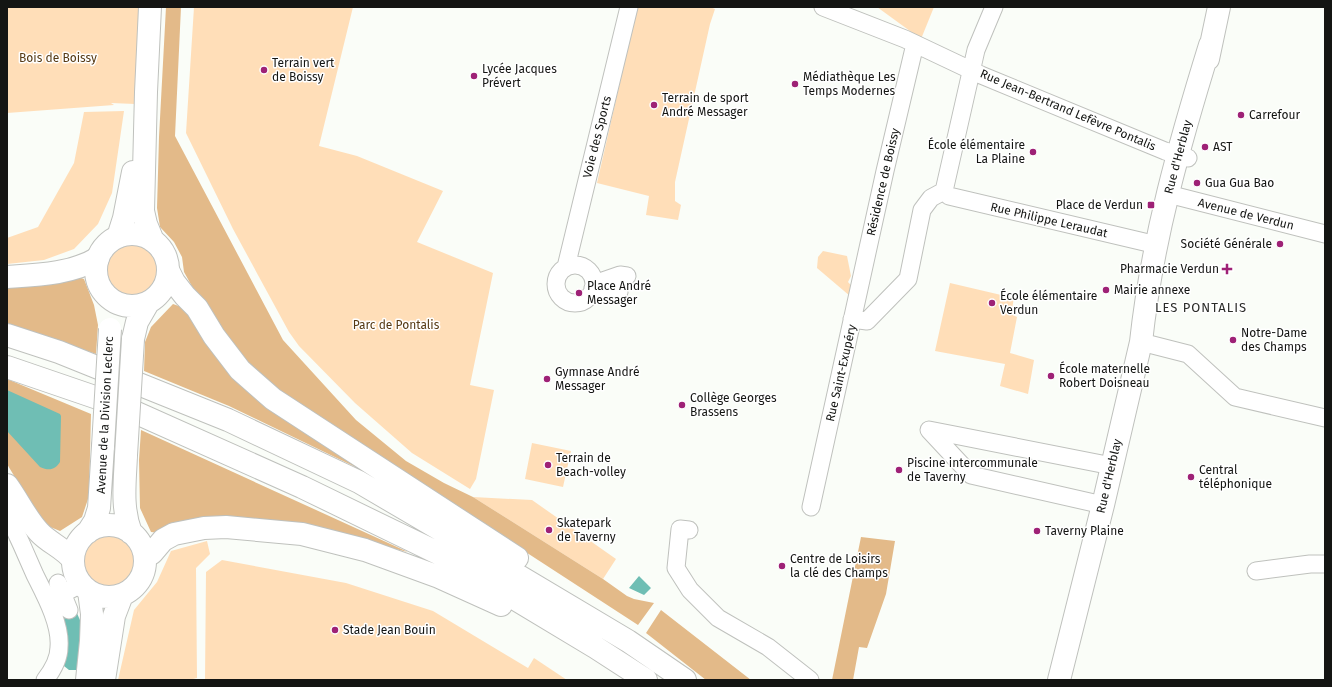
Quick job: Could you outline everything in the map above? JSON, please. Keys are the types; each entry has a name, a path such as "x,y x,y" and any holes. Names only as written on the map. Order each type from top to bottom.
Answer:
{"main road":[{"path":"150,7 143,211 146,224 153,241"},
{"name":"Rue d'Herblay","path":"1141,342 1154,300 1173,196 1183,156 1200,110 1210,45 1220,7"},
{"path":"118,237 126,210 146,92"},
{"name":"Rue d'Herblay","path":"1059,680 1103,505 1141,342 1157,245 1173,196"},
{"path":"169,272 166,285 154,300 136,307 122,306 116,303 102,290 97,278 96,264 106,246 118,237 136,234 153,241 159,246 166,258 169,272 174,282 197,308 214,336 240,370 273,399 604,615 628,641"},
{"path":"7,277 35,275 66,270 85,265 98,258"},
{"name":"Avenue de la Division Leclerc","path":"88,532 95,521 99,508 110,329 106,295"},
{"name":"Avenue de la Division Leclerc","path":"131,533 124,505 133,339 137,322 148,303"},
{"path":"7,335 59,352 228,420 359,482 628,641 685,680"},
{"path":"7,367 120,406 302,487 442,555 595,647 646,680"},
{"path":"7,485 36,529 48,540 67,553 73,560"},
{"path":"73,588 108,597 122,595 128,592 138,583 144,570 145,557 140,544 131,533 120,527 107,525 100,526 88,532 83,536 76,547 73,560 75,573 73,588 92,614 87,680"},
{"path":"145,557 152,554 164,540 174,534 204,528 226,527 302,534 365,550 439,577 595,647"},
{"path":"104,680 114,616 122,595"}],"street":[{"name":"Voie des Sports","path":"566,267 629,7"},
{"path":"823,7 910,42"},
{"path":"853,7 879,18 910,42"},
{"path":"944,191 976,50 994,7"},
{"name":"Rue Jean-Bertrand Lefèvre Pontalis","path":"910,42 971,70 1165,151 1183,156"},
{"name":"Résidence de Boissy","path":"852,319 888,159 910,42"},
{"path":"947,173 957,187 963,200"},
{"name":"Rue Saint-Exupéry","path":"811,507 852,319 867,321 908,279 922,210 931,198 944,191"},
{"name":"Rue Philippe Leraudat","path":"944,191 949,196 963,200 1157,245"},
{"name":"Avenue de Verdun","path":"1173,196 1325,234"},
{"path":"574,265 581,266 588,270 592,276 593,286 592,292 587,298 581,302 573,303 565,301 559,296 556,289 556,281 558,275 566,267 574,265"},
{"path":"593,286 620,275 627,276"},
{"path":"593,286 619,292"},
{"path":"1141,342 1188,354 1235,397 1325,418"},
{"path":"1103,505 971,475 929,430 1112,466"},
{"path":"7,513 46,597 59,634 60,647 56,662 45,680"},
{"path":"689,530 680,529 676,568 690,590 718,618 768,647 810,680"},
{"path":"1256,571 1310,564 1325,564"},
{"path":"69,610 73,588"}],"green space":[{"name":"Bois de Boissy","path":"7,7 142,7 141,59 135,104 111,103 114,105 7,113"},
{"name":"Parc de Pontalis","path":"194,7 353,7 319,146 357,156 443,191 417,242 493,273 470,385 494,390 476,479 470,489 412,453 355,403 299,346 289,332 233,229 186,133"},
{"name":"Terrain de sport André Messager","path":"636,7 710,7 715,9 710,24 675,182 675,201 681,205 678,220 646,215 649,196 597,183"},
{"path":"877,7 934,7 921,39"},
{"path":"124,111 112,193 98,224 74,249 44,260 7,264 7,238 38,227 74,163 84,112"},
{"path":"133,243 144,245 153,251 159,260 161,271 159,282 153,291 144,297 133,299 122,297 113,291 107,282 105,271 107,260 113,251 122,245"},
{"path":"823,251 847,256 851,276 848,282 858,293 857,302 817,268 818,257"},
{"path":"950,283 1014,298 1011,314 1017,317 1010,353 1034,360 1028,394 1000,386 1005,364 935,351"},
{"name":"Terrain de Beach-volley","path":"532,443 571,451 563,487 525,479"},
{"name":"Skatepark de Taverny","path":"473,497 532,500 616,559 603,579"},
{"path":"109,533 120,535 129,541 135,550 137,561 135,572 129,581 120,587 109,589 98,587 89,581 83,572 81,561 83,550 89,541 98,535"},
{"path":"207,541 210,554 196,568 197,678 189,680 118,680 134,610 157,582 171,551"},
{"name":"Stade Jean Bouin","path":"222,560 346,583 433,611 528,668 534,658 567,680 205,680 206,572"}],"shaded area":[{"path":"166,7 181,7 175,136 283,340 356,420 406,461 444,483 473,497 603,579 627,596 654,603 638,625 278,391 249,366 194,290 184,272 182,257 174,242 160,227 157,208"},
{"path":"75,276 84,279 94,305 98,325 96,354 7,323 7,284"},
{"path":"173,304 190,310 372,475 229,406 144,371 145,342 151,327"},
{"path":"7,379 91,414 89,496 82,517 60,531 43,524 7,464"},
{"path":"141,430 408,552 356,540 151,532 140,508 139,460"},
{"path":"861,537 895,541 886,594 867,648 859,647 853,680 832,680"},
{"path":"661,610 751,680 706,680 646,633"}],"water":[{"path":"7,390 60,414 60,462 56,467 46,469 40,467 7,431"},
{"path":"639,576 651,588 644,595 629,588"},
{"path":"76,611 83,627 80,666 77,670 69,670 64,666 63,662 61,616"}],"place":[{"name":"Terrain vert de Boissy","path":"264,70"},
{"name":"Lycée Jacques Prévert","path":"474,76"},
{"name":"Médiathèque Les Temps Modernes","path":"795,84"},
{"name":"Terrain de sport André Messager","path":"654,105"},
{"name":"Carrefour","path":"1241,115"},
{"name":"AST","path":"1205,147"},
{"name":"École élémentaire La Plaine","path":"1033,152"},
{"name":"Gua Gua Bao","path":"1197,183"},
{"name":"Place de Verdun","path":"1151,205"},
{"name":"Société Générale","path":"1280,244"},
{"name":"Pharmacie Verdun","path":"1227,269"},
{"name":"Mairie annexe","path":"1106,290"},
{"name":"Place André Messager","path":"579,293"},
{"name":"École élémentaire Verdun","path":"992,303"},
{"name":"Notre-Dame des Champs","path":"1233,340"},
{"name":"École maternelle Robert Doisneau","path":"1051,376"},
{"name":"Gymnase André Messager","path":"547,379"},
{"name":"Collège Georges Brassens","path":"682,405"},
{"name":"Terrain de Beach-volley","path":"548,465"},
{"name":"Piscine intercommunale de Taverny","path":"899,470"},
{"name":"Central téléphonique","path":"1191,477"},
{"name":"Skatepark de Taverny","path":"549,530"},
{"name":"Taverny Plaine","path":"1037,531"},
{"name":"Centre de Loisirs la clé des Champs","path":"782,566"},
{"name":"Stade Jean Bouin","path":"335,630"}],"district":[{"name":"LES PONTALIS","path":"1201,307"}]}
